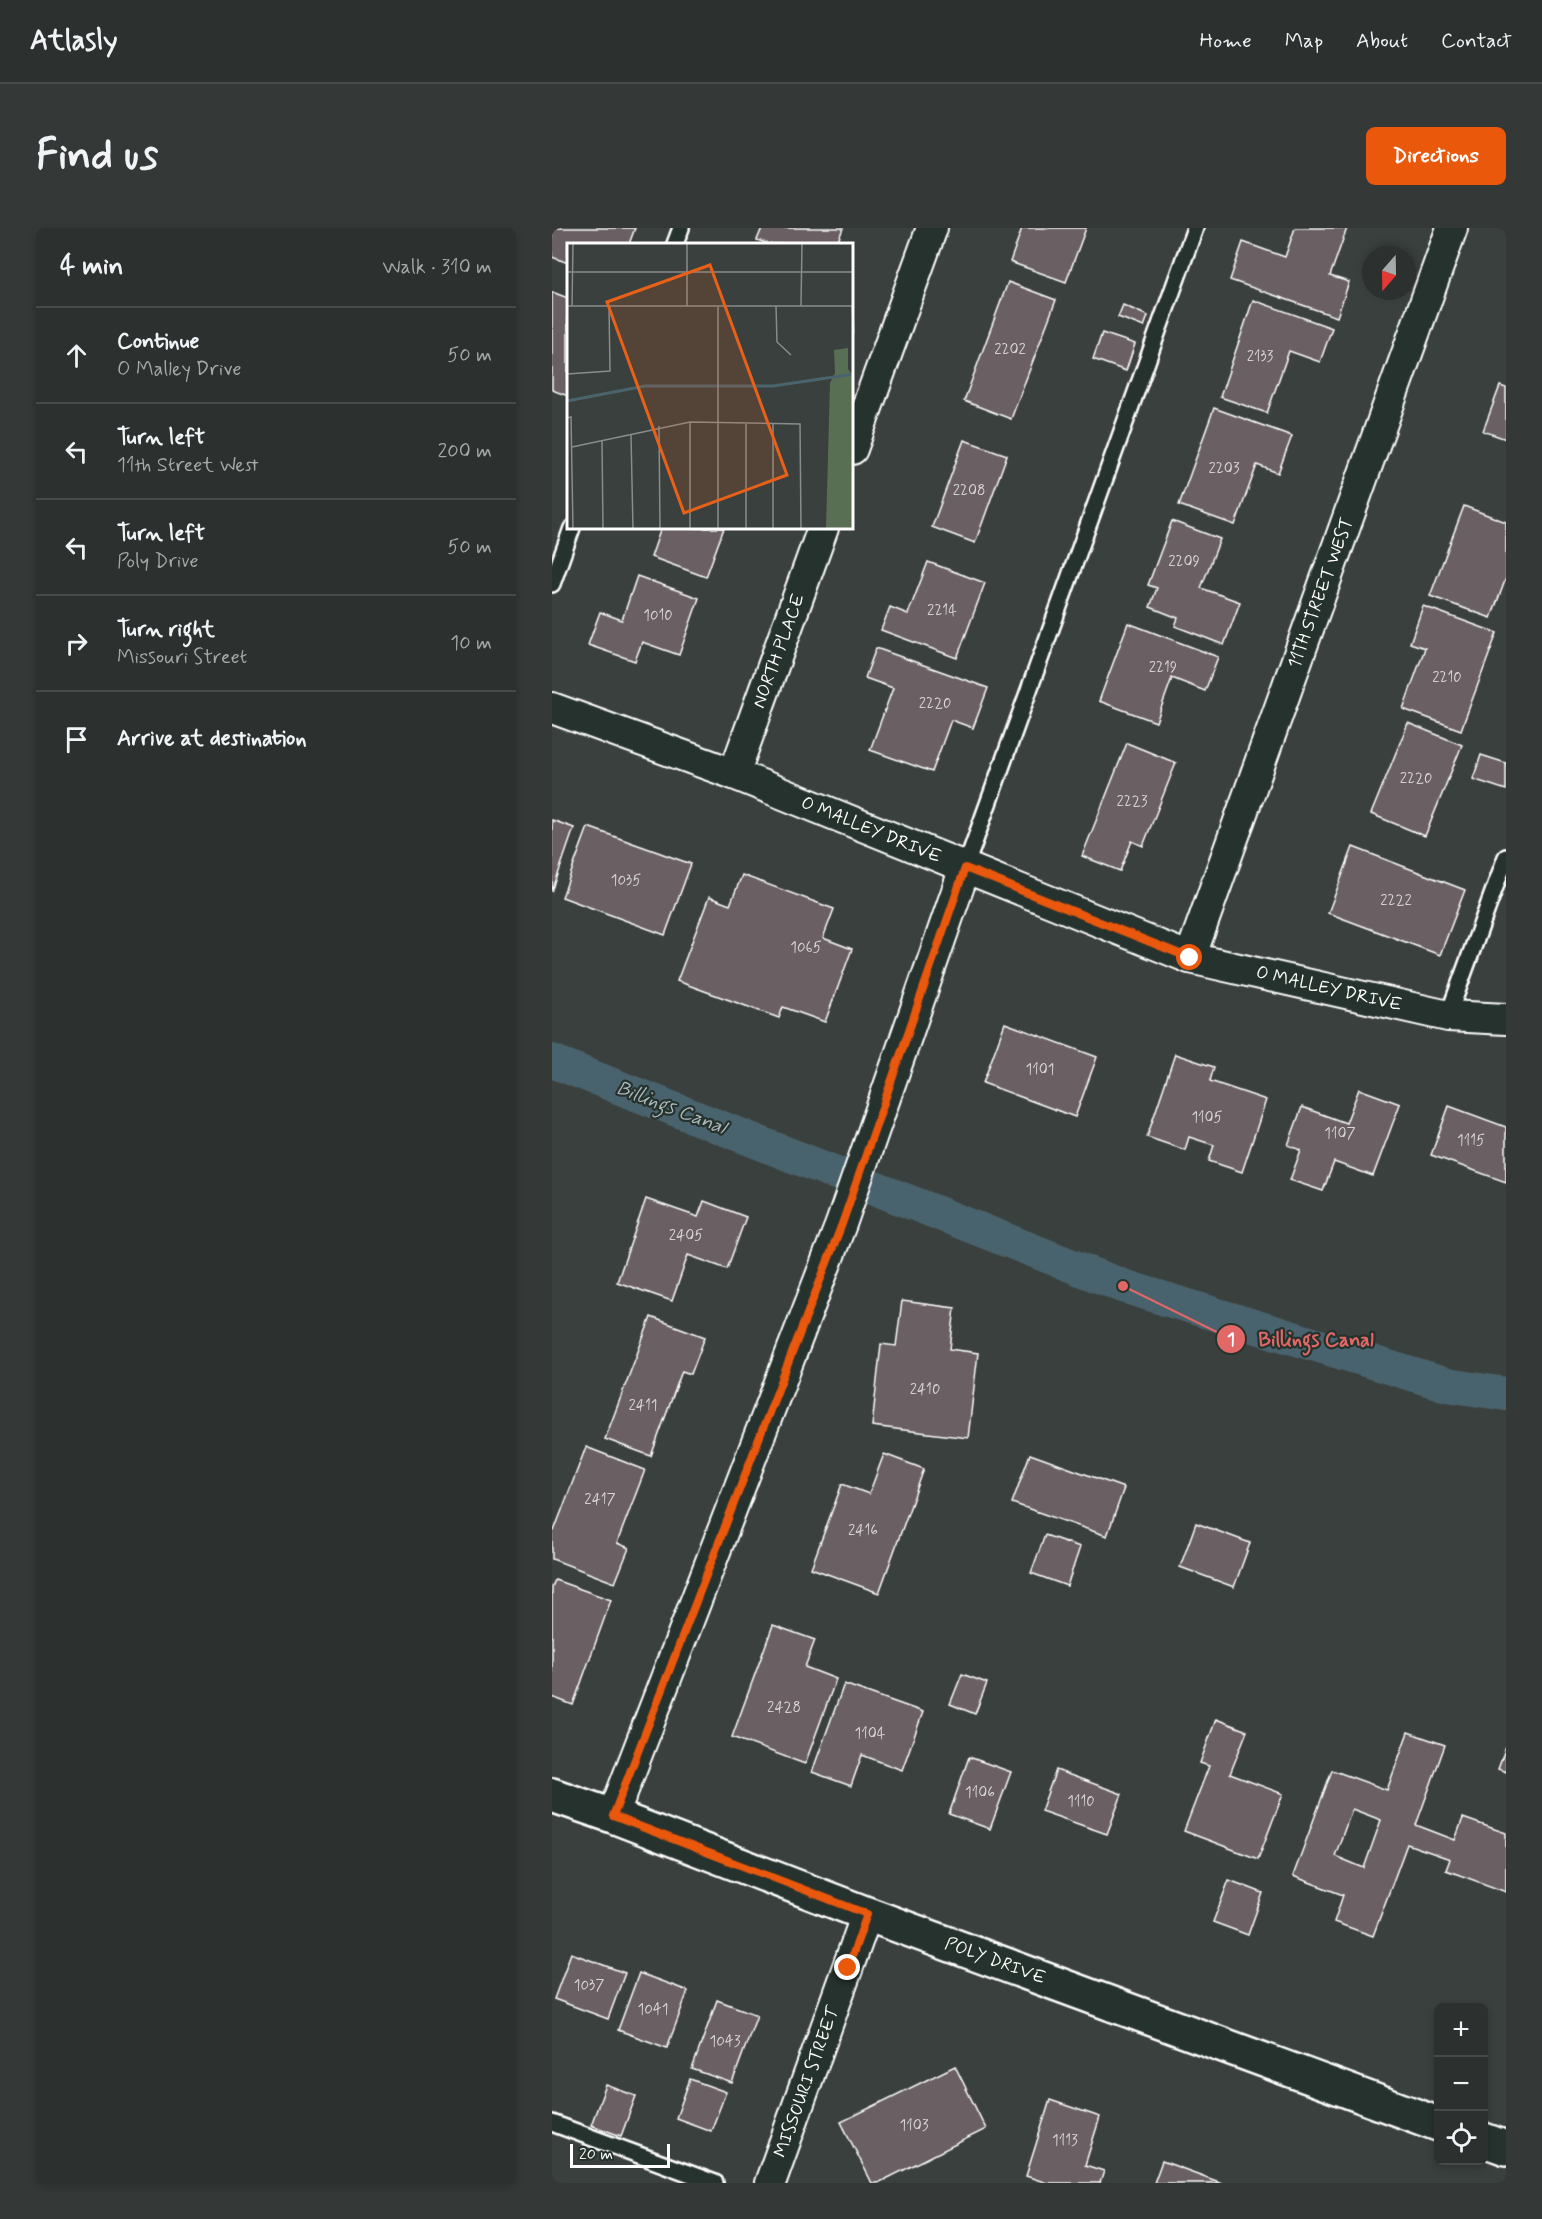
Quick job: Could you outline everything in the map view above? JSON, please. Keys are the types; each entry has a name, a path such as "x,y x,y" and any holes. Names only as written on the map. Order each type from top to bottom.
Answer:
{"street":[{"path":"854,443 932,228"},
{"name":"11TH STREET WEST","path":"1190,958 1452,228"},
{"name":"NORTH PLACE","path":"734,774 822,530"},
{"name":"O MALLEY DRIVE","path":"552,708 734,774 1190,958 1448,1016 1506,1019"},
{"path":"613,1816 842,1224 965,868"},
{"name":"POLY DRIVE","path":"552,1795 613,1816 867,1914 1434,2123"},
{"name":"MISSOURI STREET","path":"770,2183 867,1914"}],"lane":[{"path":"675,243 681,228"},
{"path":"965,868 1196,228"},
{"path":"552,584 571,530"},
{"path":"1448,1016 1506,857"},
{"path":"552,2123 715,2183"}],"building":[{"path":"552,228 635,228 629,243 567,243 567,263 552,257"},
{"path":"762,228 843,228 837,243 766,243 757,240"},
{"path":"1022,228 1086,228 1066,282 1010,262"},
{"path":"1295,228 1347,228 1330,276 1349,282 1337,317 1230,280 1243,242 1285,257"},
{"path":"1008,282 1056,300 1011,419 964,401"},
{"path":"552,292 567,298 567,396 552,390"},
{"path":"1253,300 1332,328 1320,362 1289,351 1267,413 1220,397"},
{"path":"1123,305 1148,316 1144,327 1118,317"},
{"path":"1102,333 1135,344 1126,371 1093,359"},
{"path":"1500,386 1506,388 1506,439 1483,431"},
{"path":"1214,408 1292,436 1278,473 1257,465 1235,525 1179,505"},
{"path":"964,440 1007,455 975,543 932,527"},
{"path":"1464,506 1506,522 1506,578 1491,618 1430,596"},
{"path":"1172,521 1220,539 1201,588 1240,602 1224,645 1175,626 1178,618 1150,607 1157,588 1148,585"},
{"path":"660,530 723,530 706,577 651,557"},
{"path":"928,562 985,583 957,658 881,630 890,607 908,614"},
{"path":"637,576 699,598 679,655 642,642 635,661 588,645 600,612 622,620"},
{"path":"1423,606 1497,633 1461,730 1403,709 1425,648 1410,643"},
{"path":"1128,623 1218,657 1205,691 1172,678 1156,722 1099,701"},
{"path":"876,648 988,688 973,728 951,720 932,772 870,750 893,688 865,678"},
{"path":"1408,723 1462,745 1425,836 1371,814"},
{"path":"1127,743 1176,763 1143,846 1132,841 1120,871 1082,856"},
{"path":"1481,755 1506,763 1506,790 1473,779"},
{"path":"552,820 574,828 552,892"},
{"path":"588,827 691,864 665,935 562,897"},
{"path":"1353,847 1465,890 1440,955 1328,913"},
{"path":"742,875 834,909 823,938 852,949 825,1022 783,1007 779,1018 677,981 709,897 730,905"},
{"path":"1005,1023 1097,1057 1075,1117 983,1083"},
{"path":"1175,1054 1214,1067 1210,1081 1266,1100 1242,1172 1209,1161 1214,1145 1189,1137 1185,1150 1147,1137"},
{"path":"1359,1089 1400,1104 1373,1176 1334,1162 1323,1191 1290,1180 1301,1150 1288,1145 1302,1107 1346,1123"},
{"path":"1449,1106 1506,1127 1506,1182 1431,1155"},
{"path":"646,1199 698,1217 704,1201 746,1217 727,1269 688,1255 672,1301 617,1282"},
{"path":"902,1301 955,1308 950,1349 978,1353 968,1438 872,1426 881,1344 896,1346"},
{"path":"651,1317 705,1337 691,1374 682,1371 651,1456 605,1439"},
{"path":"586,1447 645,1470 617,1543 629,1548 615,1583 552,1559 552,1530 554,1531"},
{"path":"884,1454 924,1469 879,1593 811,1568 842,1484 869,1494"},
{"path":"1030,1454 1124,1488 1107,1536 1012,1503"},
{"path":"1196,1523 1250,1543 1234,1587 1180,1567"},
{"path":"1045,1535 1080,1547 1067,1586 1031,1573"},
{"path":"555,1580 611,1600 573,1705 552,1697 552,1587"},
{"path":"773,1625 815,1640 805,1667 836,1679 805,1764 732,1737"},
{"path":"962,1674 987,1683 975,1714 950,1704"},
{"path":"844,1684 923,1712 902,1770 862,1755 851,1786 812,1772"},
{"path":"1216,1719 1247,1731 1230,1774 1283,1794 1258,1859 1184,1831 1209,1766 1200,1763"},
{"path":"1408,1732 1445,1745 1416,1825 1455,1840 1463,1818 1506,1833 1506,1892 1446,1870 1450,1859 1407,1844 1373,1936 1334,1922 1343,1895 1293,1876 1332,1770 1387,1790","holes":["1352,1809 1381,1820 1364,1868 1335,1856"]},
{"path":"1506,1747 1506,1772 1498,1769"},
{"path":"969,1757 1011,1772 990,1829 949,1814"},
{"path":"1056,1770 1122,1794 1107,1834 1041,1811"},
{"path":"1229,1880 1263,1893 1248,1935 1213,1922"},
{"path":"571,1953 625,1973 608,2019 554,1999"},
{"path":"639,1973 688,1991 667,2048 618,2030"},
{"path":"717,2000 757,2015 732,2083 692,2069"},
{"path":"955,2066 986,2129 878,2183 872,2183 841,2122"},
{"path":"690,2079 726,2092 711,2131 676,2118"},
{"path":"606,2085 636,2096 621,2136 591,2125"},
{"path":"1050,2100 1100,2117 1085,2165 1104,2171 1100,2183 1047,2183 1026,2176"},
{"path":"1162,2161 1222,2183 1154,2183"}],"waterway":[{"name":"Billings Canal","path":"552,1061 1123,1286 1447,1385 1506,1394"}],"place":[{"name":"Billings Canal","path":"1123,1286"}],"route":[{"path":"848,1968 867,1914 613,1816 842,1224 965,868 1190,958"}]}
